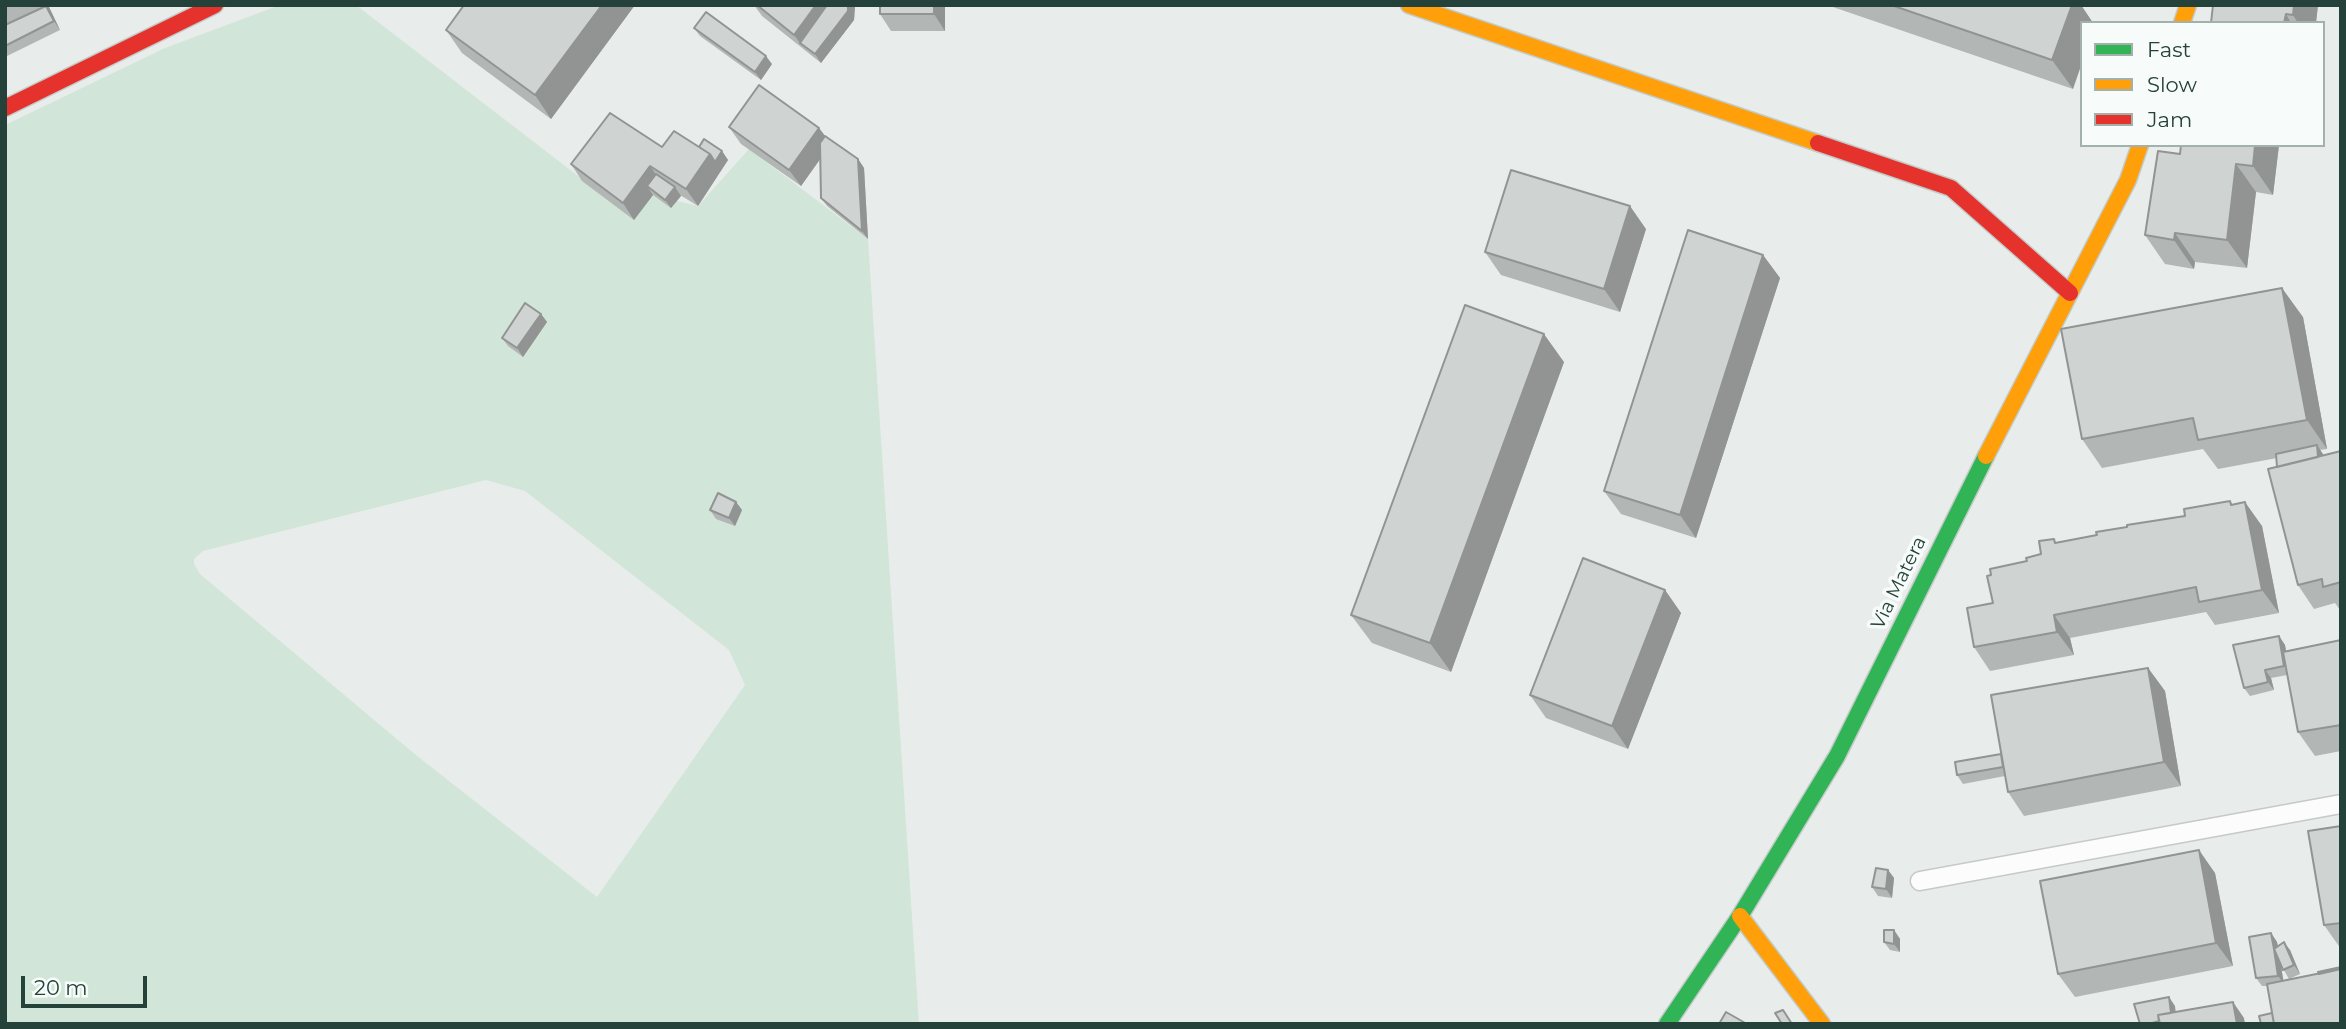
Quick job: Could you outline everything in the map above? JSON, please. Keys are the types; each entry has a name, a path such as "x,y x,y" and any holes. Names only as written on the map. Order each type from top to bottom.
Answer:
{"street":[{"path":"5,108 215,5"},
{"path":"1409,5 1951,188 2070,293"},
{"name":"Via Matera","path":"1667,1024 1740,916 1837,756 1984,459 2128,180 2139,147"},
{"path":"1740,916 1822,1024"}],"lane":[{"path":"1920,881 2341,804"}],"green space":[{"path":"280,5 356,5 634,219 652,195 698,206 749,149 868,239 919,1024 5,1024 5,125 165,48","holes":["486,480 525,491 729,650 745,685 597,897 416,755 200,574 194,564 194,559 203,551"]}],"building":[{"path":"464,5 602,5 535,95 446,30"},
{"path":"757,5 816,5 794,35"},
{"path":"827,5 848,5 848,11 815,54 800,43"},
{"path":"880,5 934,5 934,14 880,14"},
{"path":"1891,5 2072,5 2052,60"},
{"path":"2213,5 2294,5 2293,15 2286,14 2284,21 2211,21"},
{"path":"46,6 54,21 5,46 5,25"},
{"path":"706,12 766,56 755,72 694,28"},
{"path":"759,85 819,128 789,170 729,127"},
{"path":"610,113 662,147 674,131 710,154 686,189 650,166 623,203 571,164"},
{"path":"825,136 858,159 862,231 821,198 820,143"},
{"path":"704,139 722,151 715,162 710,154 699,147"},
{"path":"2181,147 2255,147 2253,166 2236,164 2227,240 2175,233 2174,240 2145,235 2158,151 2180,154"},
{"path":"1511,170 1630,206 1604,289 1485,252"},
{"path":"656,174 675,187 665,200 647,186"},
{"path":"1688,230 1763,255 1680,515 1604,491"},
{"path":"2282,288 2307,420 2198,440 2193,418 2082,439 2061,329"},
{"path":"525,303 541,314 517,348 502,338"},
{"path":"1465,305 1544,334 1430,643 1351,615"},
{"path":"2317,445 2318,457 2277,467 2276,454"},
{"path":"2341,451 2341,582 2323,587 2322,579 2298,585 2268,469"},
{"path":"718,493 736,502 729,518 710,510"},
{"path":"2230,501 2231,505 2245,502 2262,590 2199,602 2196,587 2054,615 2057,632 1974,647 1967,608 1993,603 1987,576 1991,575 1990,569 2027,561 2026,558 2041,554 2039,541 2054,539 2055,543 2097,535 2096,532 2127,525 2185,516 2184,509"},
{"path":"1583,558 1665,590 1612,726 1530,695"},
{"path":"2279,636 2284,666 2265,670 2268,682 2244,688 2233,645"},
{"path":"2341,640 2341,725 2298,732 2283,652"},
{"path":"2148,668 2164,762 2008,792 1991,695"},
{"path":"2001,754 2003,767 1957,775 1955,762"},
{"path":"2341,826 2341,923 2324,925 2308,831"},
{"path":"2199,850 2216,943 2058,974 2040,881"},
{"path":"1876,868 1888,870 1886,889 1872,887"},
{"path":"1884,930 1894,930 1894,944 1884,942"},
{"path":"2271,933 2278,976 2256,978 2249,937"},
{"path":"2284,942 2294,965 2283,970 2274,949"},
{"path":"2341,967 2319,974 2318,972"},
{"path":"2341,969 2341,1024 2274,1024 2267,984"},
{"path":"2169,997 2171,1013 2158,1015 2159,1021 2140,1024 2134,1004"},
{"path":"2233,1002 2237,1024 2160,1024 2158,1015"},
{"path":"1783,1010 1792,1024 1782,1024 1775,1013"},
{"path":"1726,1012 1747,1024 1719,1024"},
{"path":"2272,1013 2274,1024 2261,1024 2259,1016"}],"traffic: fast":[{"path":"1667,1024 1740,916 1837,756 1986,456"}],"traffic: slow":[{"path":"1409,5 1818,143"},
{"path":"2183,21 2188,5"},
{"path":"1986,456 2128,180 2139,147"},
{"path":"1740,916 1822,1024"}],"traffic: jam":[{"path":"5,108 215,5"},
{"path":"1818,143 1951,188 2070,293"}]}
